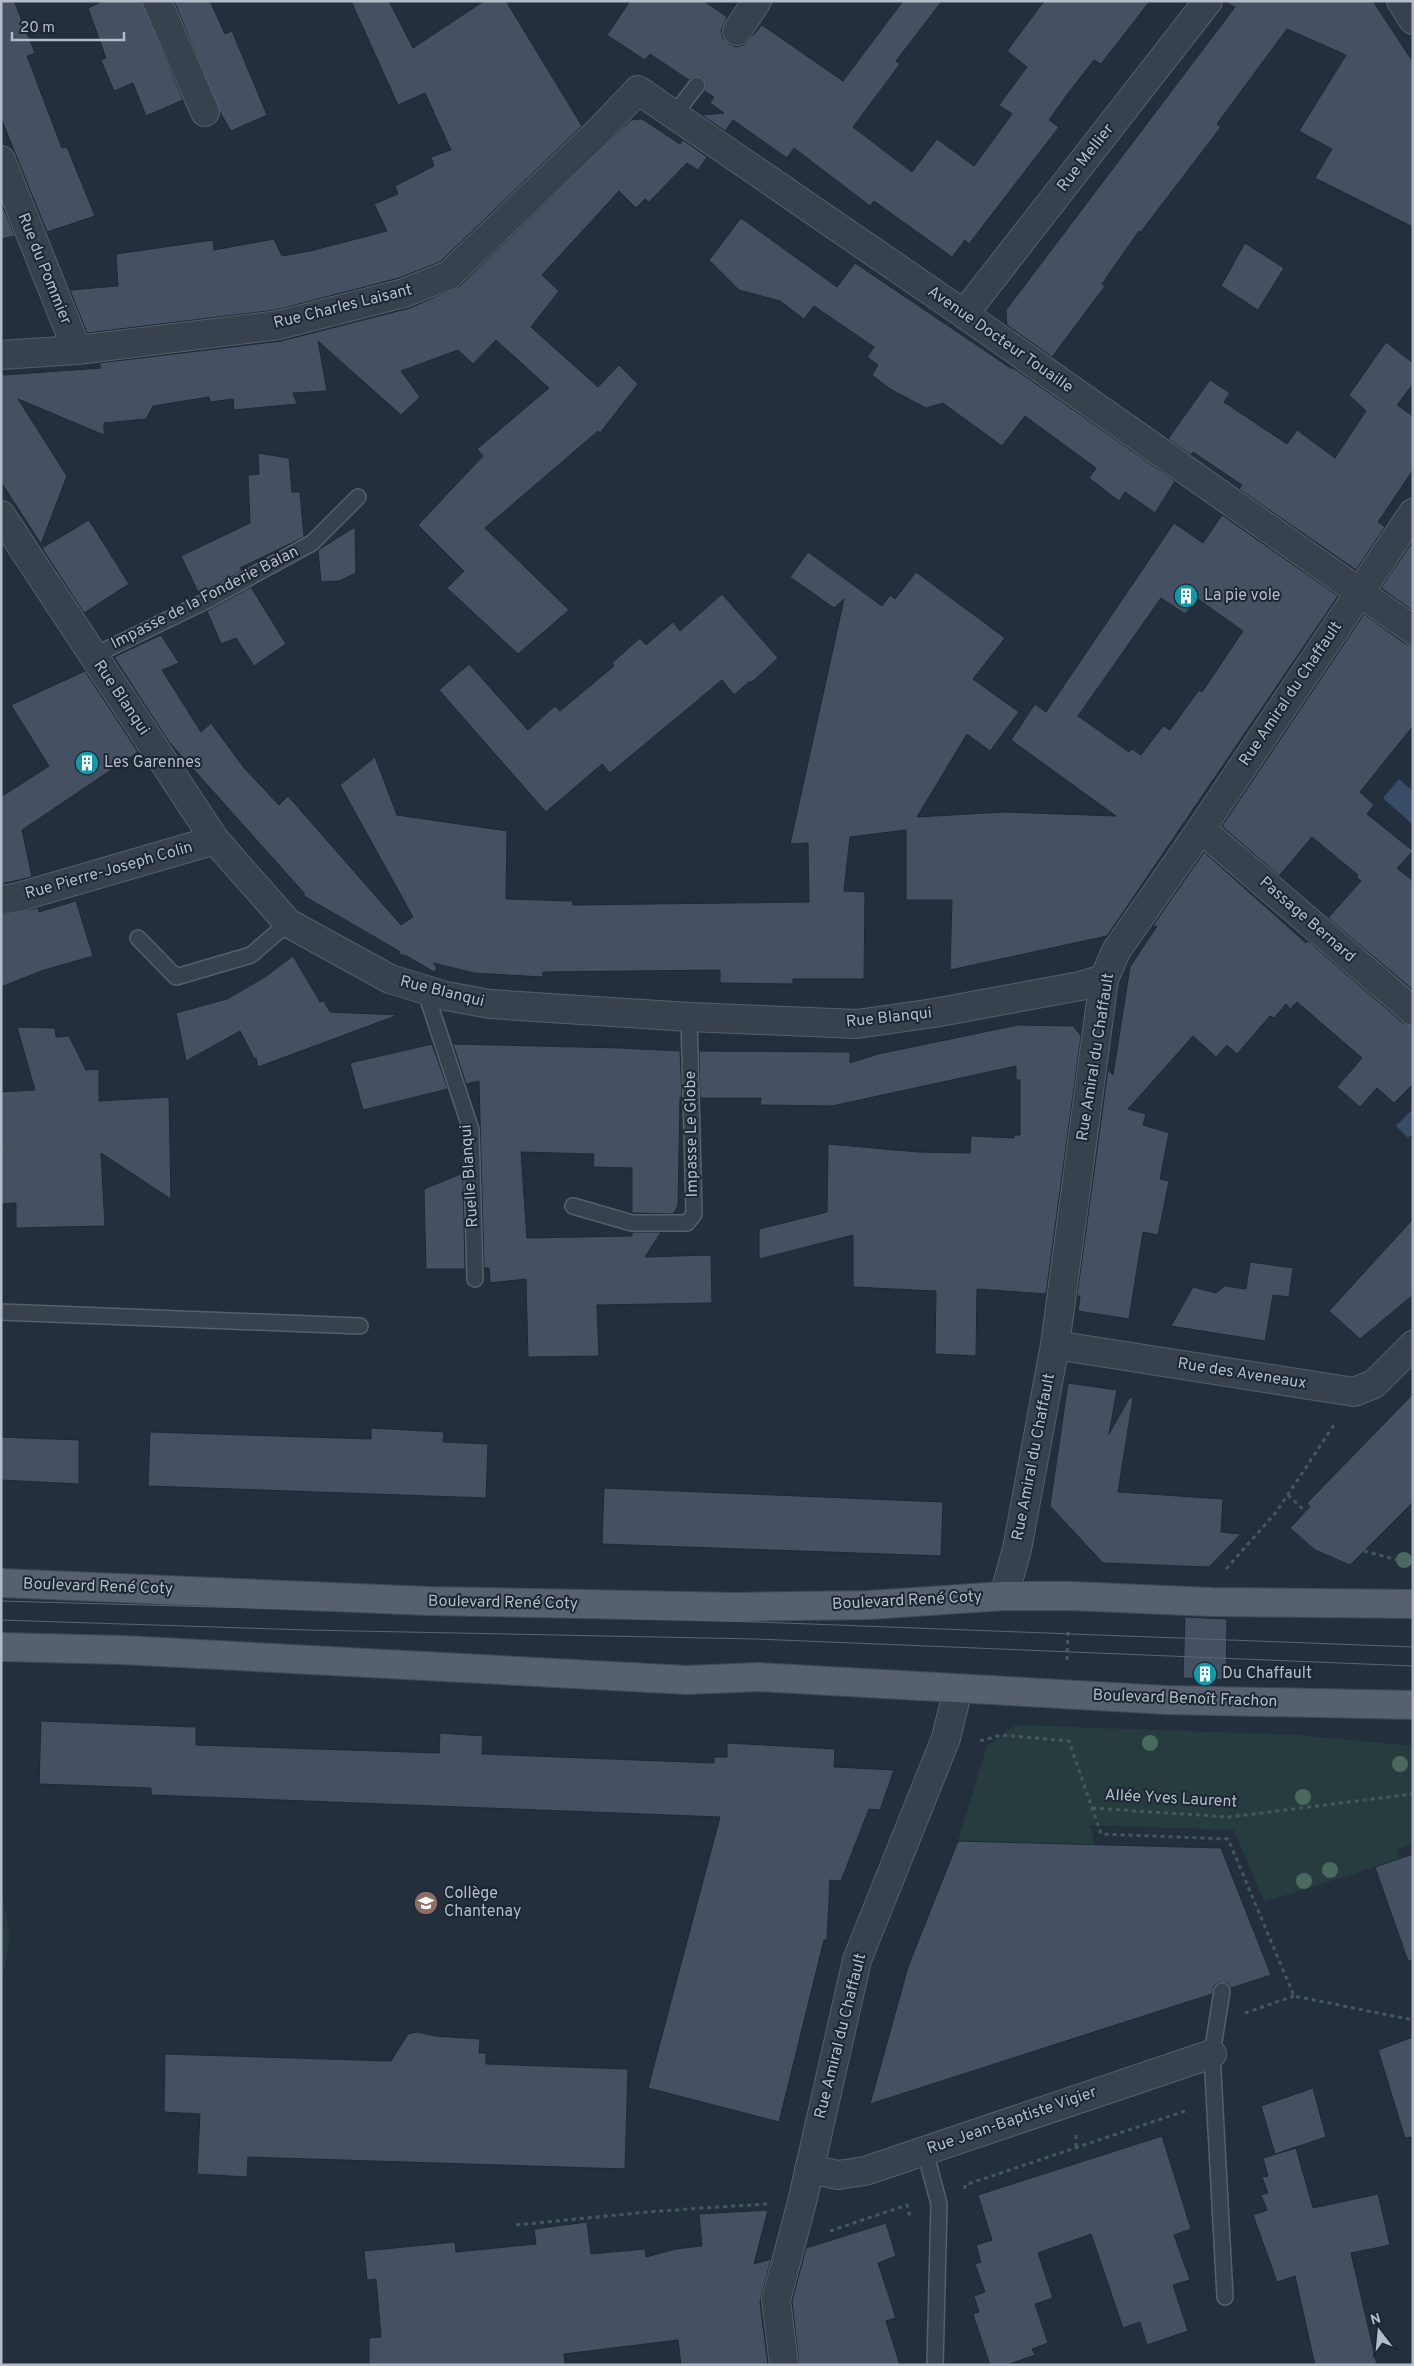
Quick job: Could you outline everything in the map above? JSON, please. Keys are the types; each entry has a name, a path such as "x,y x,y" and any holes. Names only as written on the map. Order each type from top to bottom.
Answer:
{"main road":[{"name":"Boulevard René Coty","path":"1,1583 428,1601 735,1607 870,1605 1004,1596"},
{"path":"1004,1596 1070,1596 1212,1602 1413,1604"},
{"path":"1,1647 123,1650 687,1680 759,1678 958,1690"},
{"name":"Boulevard Benoît Frachon","path":"958,1690 1167,1700 1413,1705"}],"street":[{"path":"157,1 205,112"},
{"path":"737,31 757,1"},
{"name":"Rue Mellier","path":"964,314 1208,1"},
{"path":"1401,1 1413,20"},
{"name":"Avenue Docteur Touaille","path":"638,90 964,314 1413,630"},
{"name":"Rue Charles Laisant","path":"1,355 76,350 279,325 404,293 449,275 598,132 638,90"},
{"name":"Rue du Pommier","path":"1,160 76,350"},
{"name":"Rue Amiral du Chaffault","path":"1004,1596 1017,1549 1055,1345 1104,979 1116,951 1413,513"},
{"name":"Rue Blanqui","path":"1,515 215,840 288,922 390,979 446,996 490,1004 689,1017 857,1024 944,1011 1080,986 1104,979"},
{"name":"Passage Bernard","path":"1200,829 1413,1011"},
{"name":"Rue Pierre-Joseph Colin","path":"1,900 19,897 215,840"},
{"name":"Rue des Aveneaux","path":"1055,1345 1354,1392"},
{"path":"1354,1392 1374,1384 1413,1345"},
{"name":"Rue Amiral du Chaffault","path":"784,2365 776,2300 802,2202 857,1960 946,1738 958,1690"},
{"name":"Rue Jean-Baptiste Vigier","path":"808,2170 838,2175 865,2171 1212,2054"}],"lane":[{"path":"674,115 697,85"},
{"name":"Impasse de la Fonderie Balan","path":"93,656 206,601 312,543 358,497"},
{"path":"138,938 176,977 250,955 288,922"},
{"name":"Ruelle Blanqui","path":"425,990 470,1130 475,1279"},
{"name":"Impasse Le Globe","path":"573,1206 632,1223 687,1223 694,1214 689,1017"},
{"path":"1,1312 360,1326"},
{"path":"1222,1991 1212,2054 1226,2297"},
{"path":"925,2151 940,2204 935,2365"}],"path":[{"path":"1,1147 67,1144"},
{"path":"1224,1571 1277,1511 1354,1392"},
{"path":"1288,1495 1306,1512"},
{"path":"1364,1552 1413,1564"},
{"path":"1067,1663 1068,1626"},
{"name":"Allée Yves Laurent","path":"946,1738 973,1743 1001,1735 1069,1741 1092,1808 1229,1817 1413,1794"},
{"path":"1092,1808 1101,1834 1228,1839 1294,1996"},
{"path":"1218,2022 1294,1996 1413,2020"},
{"path":"964,2194 966,2185 1192,2109"},
{"path":"1076,2130 1076,2148"},
{"path":"516,2226 658,2211 802,2202"},
{"path":"791,2243 907,2205 911,2222"}],"green space":[{"path":"1016,1725 1298,1735 1413,1746 1413,1844 1397,1850 1400,1859 1264,1902 1234,1830 1090,1825 1095,1845 958,1841 987,1746"},
{"path":"1,1896 7,1916 9,1937 7,1958 1,1978"}],"water":[{"path":"1399,779 1413,791 1412,824 1383,798"},
{"path":"1413,1109 1413,1133 1408,1138 1396,1126"}],"building":[{"path":"1,1 14,1 35,53 27,56 62,148 67,147 95,216 47,232 1,118"},
{"path":"103,1 142,1 183,100 146,116 133,83 114,91 101,60 106,58 88,8"},
{"path":"174,1 210,1 225,34 232,31 267,115 231,131 220,112"},
{"path":"351,1 389,1 413,48 484,1 506,1 582,126 440,262 399,278 276,310 87,333 70,290 118,286 116,254 213,240 214,250 274,239 282,256 310,251 387,231 374,204 398,194 395,186 434,166 431,157 451,150 425,93 398,105"},
{"path":"630,1 704,1 727,17 721,30 723,38 729,44 736,47 744,45 762,25 843,81 903,1 942,1 896,61 900,64 853,127 912,172 937,139 974,166 1012,114 999,105 1027,67 1007,51 1044,1 1150,1 1101,64 1094,60 1066,96 1049,120 1059,127 969,244 965,240 952,257 874,201 870,206 794,148 787,158 733,120 725,131 702,115 724,113 710,103 714,97 704,91 706,86 703,78 694,76 689,80 650,54 645,60 607,35"},
{"path":"1223,1 1373,1 1413,62 1413,227 1315,178 1332,149 1299,131 1346,55 1287,29 1217,124 1221,127 1140,233 1139,231 1102,284 1105,286 1052,357 1007,325 1006,310 1235,7"},
{"path":"642,119 680,144 683,140 707,157 698,170 687,163 649,202 645,199 636,208 619,191 542,275 559,291 531,327 598,387 619,365 638,384 600,433 598,431 485,528 569,610 518,654 447,588 464,571 418,525 483,456 477,449 549,388 496,340 473,364 458,350 401,371 420,397 401,415 318,341 327,391 293,393 297,404 234,410 233,399 210,402 209,397 153,406 146,419 104,423 104,435 18,399 67,476 41,544 1,482 1,372 4,375 101,368 99,363 281,341 410,308 460,286 631,120"},
{"path":"4,209 15,236 1,239 1,210"},
{"path":"741,218 837,287 855,263 1012,369 1012,367 1175,481 1155,513 1125,492 1119,501 1089,478 1096,468 1025,416 1002,446 943,403 926,408 890,389 872,375 878,365 867,357 874,347 814,306 804,319 780,301 739,290 709,260"},
{"path":"1245,243 1284,268 1258,310 1221,286"},
{"path":"1386,342 1413,363 1413,384 1397,405 1413,416 1413,470 1378,522 1385,527 1356,570 1239,489 1242,485 1193,452 1191,455 1168,439 1210,380 1230,393 1224,402 1287,444 1297,430 1335,458 1366,411 1349,395"},
{"path":"258,453 289,458 292,492 300,492 304,537 240,568 242,571 199,594 181,556 250,523 248,475 259,474"},
{"path":"1222,515 1338,596 1107,936 950,970 952,900 906,900 906,830 850,837 844,891 865,892 864,979 793,979 793,984 720,983 720,970 543,972 543,977 474,973 433,963 437,968 434,972 407,956 399,954 399,951 304,896 304,893 169,742 114,657 161,635 179,663 162,670 201,732 211,723 245,769 279,805 288,796 401,925 413,917 340,785 375,757 397,815 507,831 506,899 572,901 573,905 809,902 808,843 790,844 844,599 834,608 790,577 808,552 882,606 890,595 895,599 916,572 1005,638 973,679 1019,712 990,751 967,734 917,817 1005,812 1116,816 1011,740 1035,704 1046,712 1174,523 1203,543","holes":["1161,598 1185,614 1198,599 1243,631 1202,692 1199,690 1170,730 1163,726 1141,755 1132,749 1129,752 1078,716"]},
{"path":"89,520 129,584 84,613 42,548"},
{"path":"355,527 356,573 339,581 321,582 318,550"},
{"path":"1411,544 1413,545 1413,611 1381,588"},
{"path":"251,587 286,644 254,666 236,638 221,644 207,611"},
{"path":"722,594 778,658 752,682 750,681 734,695 722,680 610,773 602,764 546,812 439,690 469,664 528,730 555,706 560,711 614,666 612,663 640,638 646,645 673,622 680,631"},
{"path":"1364,614 1404,643 1413,645 1413,726 1360,792 1374,805 1367,814 1413,851 1397,868 1413,881 1413,990 1328,918 1361,881 1356,876 1358,875 1312,837 1279,876 1222,826"},
{"path":"85,671 138,752 22,830 32,877 1,884 1,797 49,766 11,705"},
{"path":"1204,852 1306,943 1308,941 1403,1023 1413,1026 1413,1084 1394,1103 1377,1088 1360,1107 1337,1087 1362,1058 1297,1002 1290,1009 1286,1004 1274,1018 1270,1016 1237,1054 1227,1045 1216,1057 1193,1036 1128,1109 1146,1114 1143,1125 1169,1133 1160,1179 1169,1181 1158,1235 1143,1232 1129,1319 1078,1311 1080,1296 1077,1296 1108,1069 1113,1075 1130,967 1157,926 1152,927"},
{"path":"76,901 93,956 44,970 1,987 1,915 38,908 39,912"},
{"path":"293,956 320,1002 324,1001 330,1012 398,1015 258,1067 256,1058 254,1058 240,1031 186,1061 176,1013 227,999 265,977"},
{"path":"1018,1025 1073,1026 1081,1036 1046,1294 977,1289 976,1356 935,1354 936,1291 853,1287 853,1235 759,1259 759,1229 827,1212 828,1144 918,1152 970,1153 971,1136 1014,1138 1014,1135 1020,1135 1020,1080 1016,1080 1016,1066 832,1106 760,1105 761,1098 700,1098 699,1051 850,1052 850,1063 878,1054"},
{"path":"17,1027 55,1028 56,1037 69,1036 86,1070 99,1069 99,1101 169,1097 171,1199 101,1153 105,1226 16,1228 16,1203 1,1204 1,1092 35,1090"},
{"path":"432,1044 448,1089 363,1110 350,1063"},
{"path":"453,1044 680,1051 682,1097 680,1097 678,1206 673,1214 632,1213 632,1168 593,1167 594,1154 521,1152 527,1238 632,1236 632,1232 661,1232 645,1257 711,1255 712,1303 597,1305 599,1356 528,1357 526,1279 490,1283 489,1268 484,1268 479,1081 466,1084"},
{"path":"463,1173 465,1269 426,1269 424,1189"},
{"path":"1413,1219 1413,1295 1360,1339 1329,1311"},
{"path":"1250,1262 1293,1268 1289,1297 1273,1295 1265,1341 1171,1326 1193,1287 1216,1293 1225,1286 1246,1289"},
{"path":"1068,1383 1117,1390 1109,1434 1130,1397 1133,1398 1118,1492 1223,1499 1221,1532 1241,1534 1209,1567 1103,1563 1050,1506"},
{"path":"1413,1394 1413,1502 1350,1565 1315,1550 1290,1528 1310,1507 1307,1503"},
{"path":"371,1428 444,1432 443,1442 488,1444 486,1498 148,1486 150,1432 371,1439"},
{"path":"1,1437 79,1440 79,1484 1,1480"},
{"path":"604,1488 943,1502 941,1556 602,1544"},
{"path":"1185,1617 1227,1619 1226,1680 1183,1678"},
{"path":"41,1721 196,1727 196,1745 439,1753 440,1733 483,1736 482,1754 714,1763 714,1757 727,1757 727,1743 835,1749 834,1767 894,1770 880,1810 869,1809 841,1881 830,1880 827,1940 824,1940 779,2122 648,2088 720,1817 151,1795 151,1788 39,1784"},
{"path":"958,1841 1221,1848 1271,1975 1231,1988 1227,1983 1219,1982 1214,1986 1212,1994 870,2104 908,1967"},
{"path":"1413,1854 1413,1960 1408,1961 1375,1867"},
{"path":"417,2032 435,2036 480,2039 479,2053 486,2053 486,2064 628,2069 625,2169 248,2157 247,2177 197,2174 200,2114 164,2112 165,2054 391,2061 408,2034"},
{"path":"1413,2037 1413,2137 1405,2138 1378,2050"},
{"path":"1313,2088 1326,2137 1275,2154 1261,2106"},
{"path":"1162,2136 1191,2229 1174,2235 1190,2280 1173,2285 1188,2331 1147,2345 1140,2322 1123,2328 1091,2234 1038,2253 1053,2298 1035,2304 1048,2343 1032,2349 1035,2355 1007,2365 990,2365 973,2314 979,2312 974,2296 985,2292 975,2264 981,2262 976,2245 992,2240 978,2195"},
{"path":"1296,2148 1313,2208 1378,2194 1390,2245 1351,2253 1377,2365 1315,2365 1295,2276 1277,2282 1253,2215 1267,2210 1261,2195 1268,2193 1262,2177 1268,2176 1263,2158"},
{"path":"768,2210 754,2264 771,2259 760,2302 768,2365 681,2365 678,2340 564,2354 565,2365 369,2365 369,2338 381,2337 376,2279 367,2280 364,2251 455,2242 456,2252 536,2244 534,2229 587,2222 591,2254 645,2249 646,2257 676,2249 702,2246 699,2214"},
{"path":"886,2223 896,2256 878,2263 896,2318 886,2321 900,2365 799,2365 792,2301 806,2248"}],"tram line":[{"path":"1,1601 758,1622 1413,1647"},
{"path":"1,1620 306,1630 756,1639 1413,1666"}],"place":[{"name":"La pie vole","path":"1186,596"},
{"name":"Les Garennes","path":"87,763"},
{"name":"Du Chaffault","path":"1205,1674"},
{"name":"Collège Chantenay","path":"426,1903"}]}
